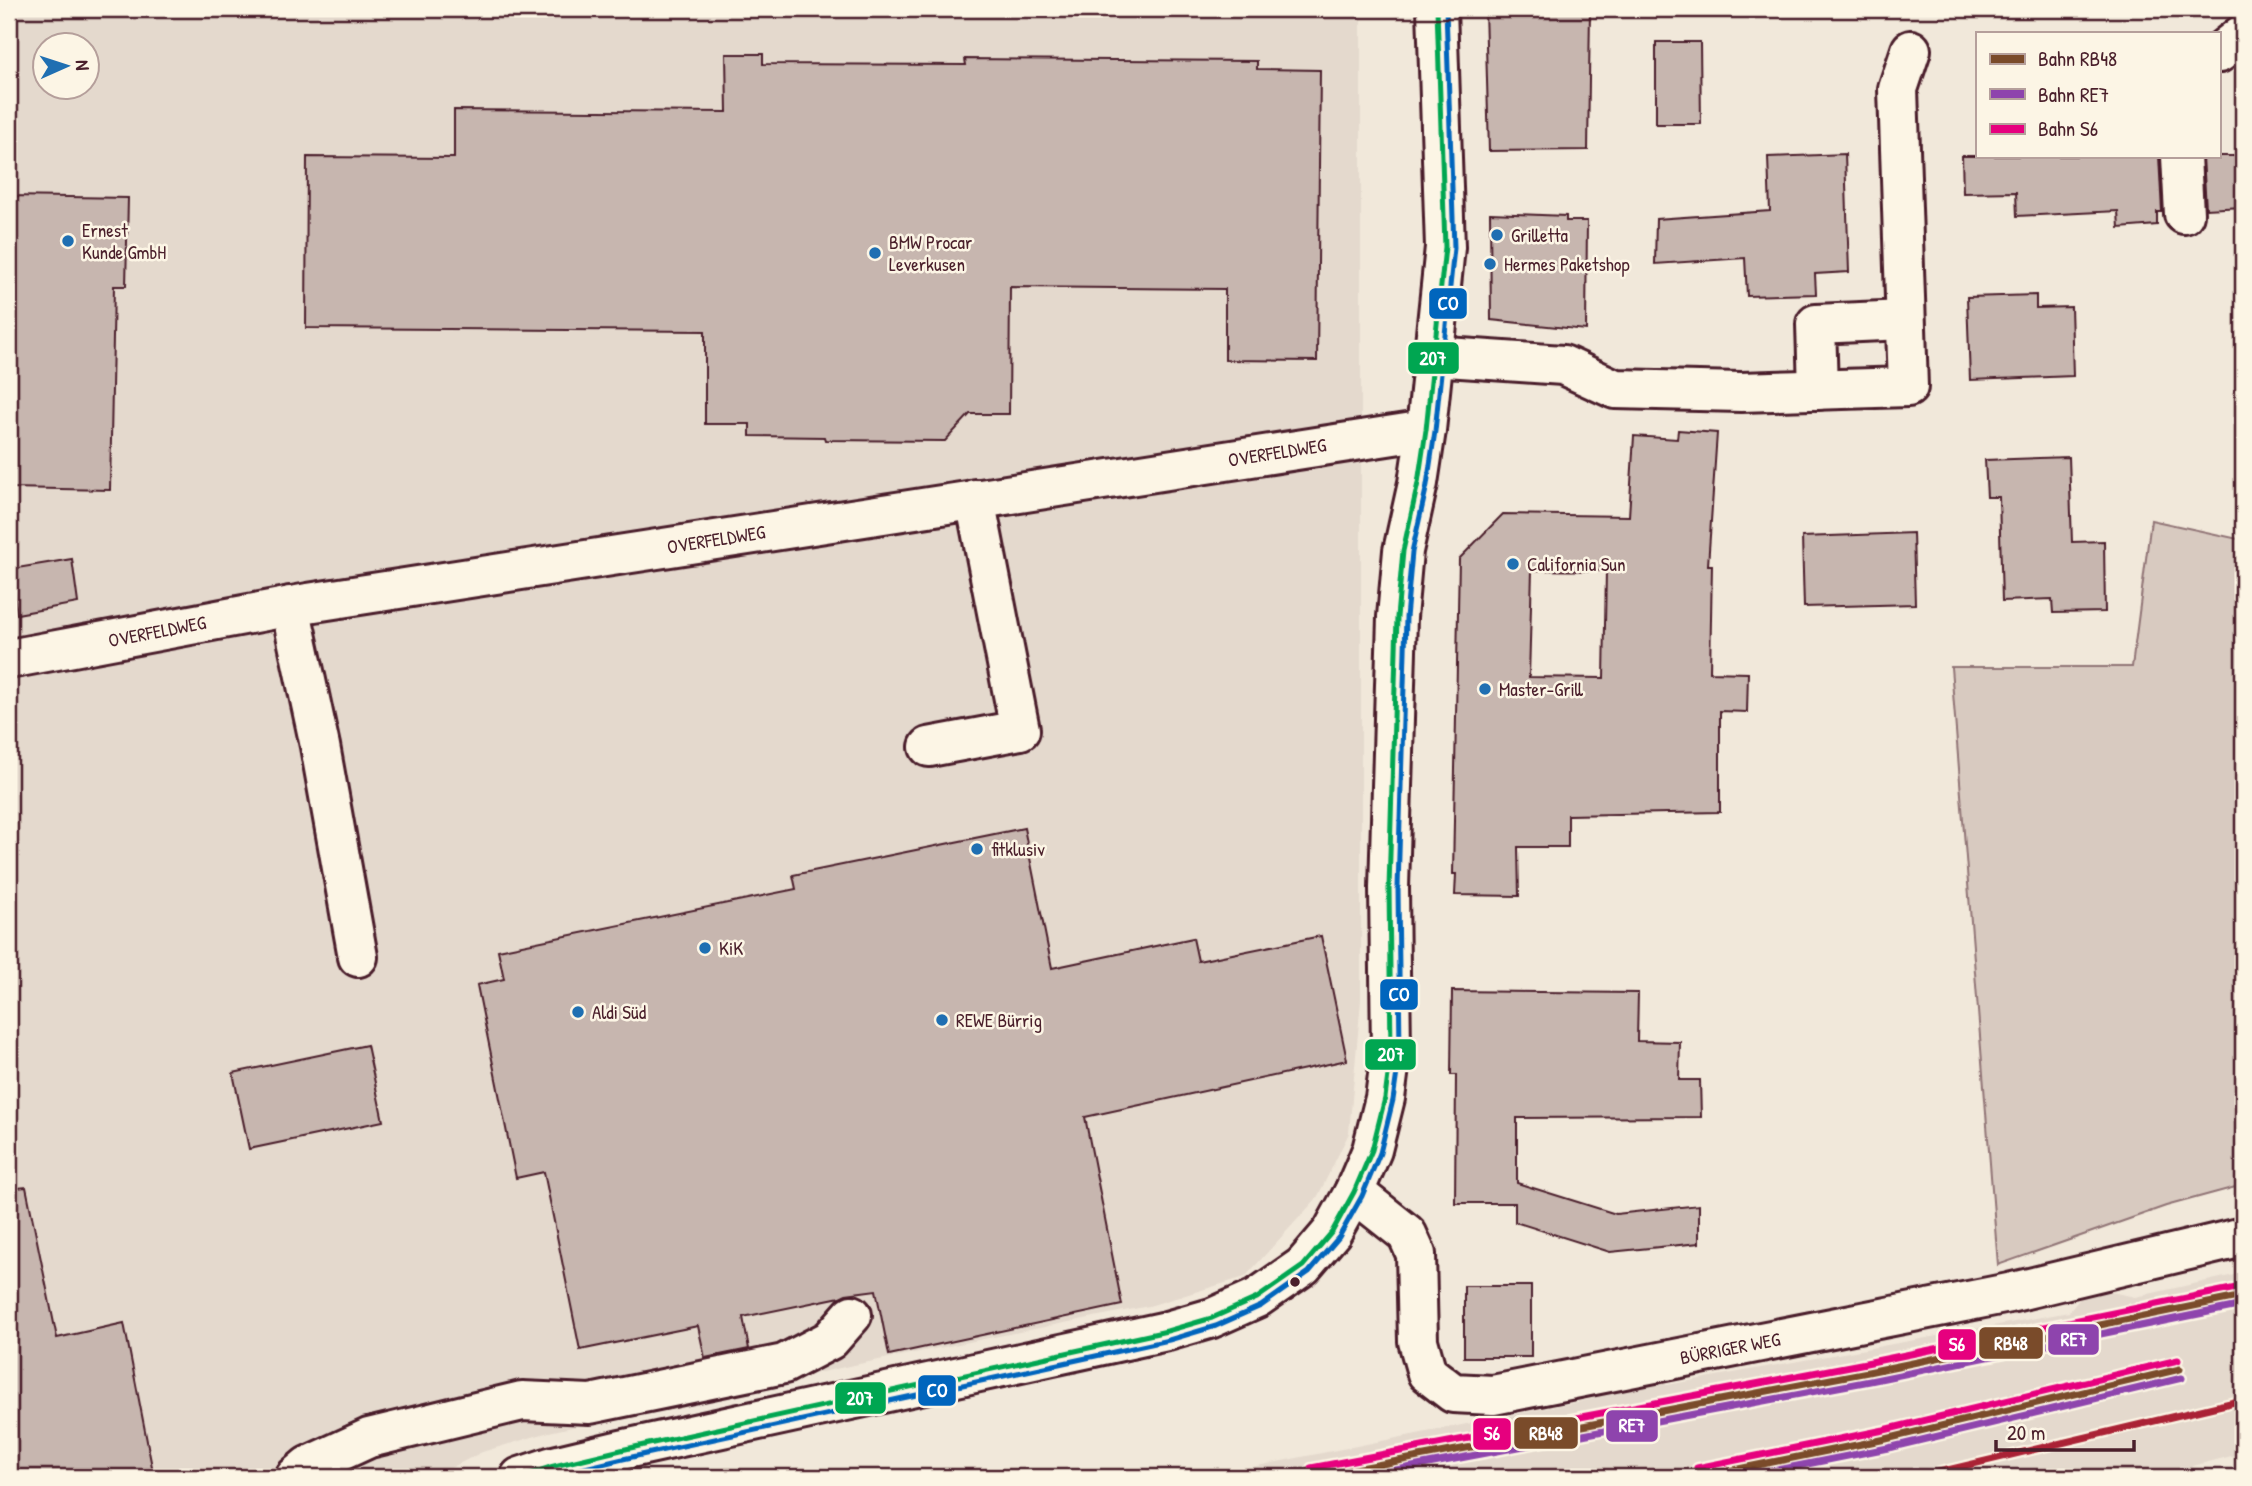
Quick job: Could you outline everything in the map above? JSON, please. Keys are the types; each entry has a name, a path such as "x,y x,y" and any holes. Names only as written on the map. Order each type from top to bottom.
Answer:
{"street":[{"path":"520,1477 621,1450 1167,1331 1212,1318 1256,1298 1303,1266 1332,1231 1354,1192 1375,1137 1385,1098 1391,1052 1389,888 1397,617 1403,551 1419,483 1426,430 1445,247 1437,9"},
{"path":"2220,52 2243,34"},
{"path":"1432,356 1563,365 1615,389 1741,392 1908,387 1898,89 1911,50"},
{"path":"2181,158 2185,214"},
{"path":"1818,390 1816,324 1905,320"},
{"name":"OVERFELDWEG","path":"9,659 290,606 1426,430"},
{"path":"929,747 1020,730 975,499"},
{"path":"290,606 320,746 358,957"},
{"name":"BÜRRIGER WEG","path":"1354,1192 1407,1234 1416,1254 1418,1341 1427,1373 1453,1393 1466,1394 1493,1395 2009,1293 2243,1237"},
{"path":"295,1477 307,1466 369,1438 522,1401 590,1404 784,1363 830,1340 852,1315"}],"shaded area":[{"path":"9,9 1361,9 1361,1000 1349,1133 1317,1198 1245,1277 1149,1306 849,1366 549,1432 482,1452 433,1477 9,1477"},
{"path":"2151,520 2243,540 2243,1185 2166,1206 1998,1265 1951,667 2132,667"},
{"path":"2243,1273 2243,1453 2193,1466 2181,1477 1144,1477 1181,1469 1212,1475 1592,1399 1610,1382 1650,1379 1667,1385 2069,1312 2082,1296 2111,1292 2135,1297"}],"building":[{"path":"1485,9 1590,9 1588,150 1489,151"},
{"path":"1656,42 1700,42 1701,124 1656,124"},
{"path":"726,54 763,54 763,64 966,65 965,59 1257,61 1257,69 1320,70 1317,361 1225,360 1225,289 1010,287 1009,414 970,414 945,441 825,440 824,437 750,436 750,424 705,424 705,331 306,328 307,157 454,158 454,110 727,112"},
{"path":"1845,154 1849,272 1815,274 1816,294 1747,296 1745,258 1655,264 1656,219 1770,211 1768,157"},
{"path":"1962,156 2159,158 2162,212 2157,212 2157,225 2119,228 2118,211 2017,216 2016,192 1963,193"},
{"path":"2243,156 2243,207 2206,209 2203,158"},
{"path":"9,196 128,198 126,286 114,286 110,490 9,488"},
{"path":"1490,213 1566,216 1566,221 1587,221 1586,330 1491,320"},
{"path":"2036,295 2036,308 2071,307 2073,376 1970,380 1967,297"},
{"path":"1678,430 1717,433 1708,565 1712,565 1710,672 1748,673 1747,712 1720,711 1720,812 1568,815 1568,847 1518,847 1519,896 1455,895 1456,874 1453,874 1459,559 1503,514 1629,516 1634,436 1677,439","holes":["1532,570 1606,571 1604,678 1529,677"]},
{"path":"2069,457 2072,542 2104,541 2105,612 2053,613 2052,599 2002,601 1999,497 1987,497 1985,460"},
{"path":"1913,533 1915,604 1804,607 1802,537"},
{"path":"72,559 78,603 17,614 11,569"},
{"path":"1024,828 1052,968 1193,938 1198,961 1321,936 1347,1060 1085,1117 1122,1305 889,1355 876,1290 743,1317 749,1349 705,1358 698,1326 580,1350 544,1172 516,1178 477,985 504,979 498,950 796,889 793,875"},
{"path":"1452,991 1638,993 1637,1041 1680,1042 1679,1080 1700,1080 1701,1117 1517,1118 1517,1183 1616,1214 1699,1205 1699,1243 1610,1252 1515,1222 1515,1203 1455,1203 1456,1075 1451,1075"},
{"path":"367,1045 383,1121 249,1149 233,1073"},
{"path":"26,1187 57,1338 124,1323 154,1477 9,1477 9,1189"},
{"path":"1464,1286 1531,1286 1531,1357 1464,1357"}],"rail line":[{"name":"S6","path":"1311,1468 1866,1363 2241,1287"},
{"name":"RB48","path":"1313,1477 1868,1372 2243,1296"},
{"name":"RE7","path":"1359,1477 1870,1381 2243,1305"},
{"name":"S6","path":"1697,1468 1884,1430 2178,1360"},
{"name":"RB48","path":"1699,1477 1886,1439 2180,1369"},
{"name":"RE7","path":"1742,1477 1888,1448 2182,1378"}],"transit line":[{"name":"207","path":"520,1477 621,1450 1167,1331 1212,1318 1257,1298 1303,1266 1332,1232 1354,1192 1372,1150 1385,1098 1391,1052 1389,888 1397,617 1403,551 1426,430 1445,247 1437,9"},
{"name":"CO","path":"547,1477 1169,1340 1216,1326 1261,1306 1309,1272 1339,1237 1362,1196 1380,1153 1393,1100 1400,1052 1398,888 1406,618 1412,552 1427,485 1435,431 1454,248 1446,9"},
{"path":"1918,1477 2243,1400"}],"place":[{"name":"Grilletta","path":"1497,235"},
{"name":"Ernest Kunde GmbH","path":"68,241"},
{"name":"BMW Procar Leverkusen","path":"875,253"},
{"name":"Hermes Paketshop","path":"1490,264"},
{"name":"California Sun","path":"1513,564"},
{"name":"Master-Grill","path":"1485,689"},
{"name":"fitklusiv","path":"977,849"},
{"name":"KiK","path":"705,948"},
{"name":"Aldi Süd","path":"578,1012"},
{"name":"REWE Bürrig","path":"942,1020"}]}
